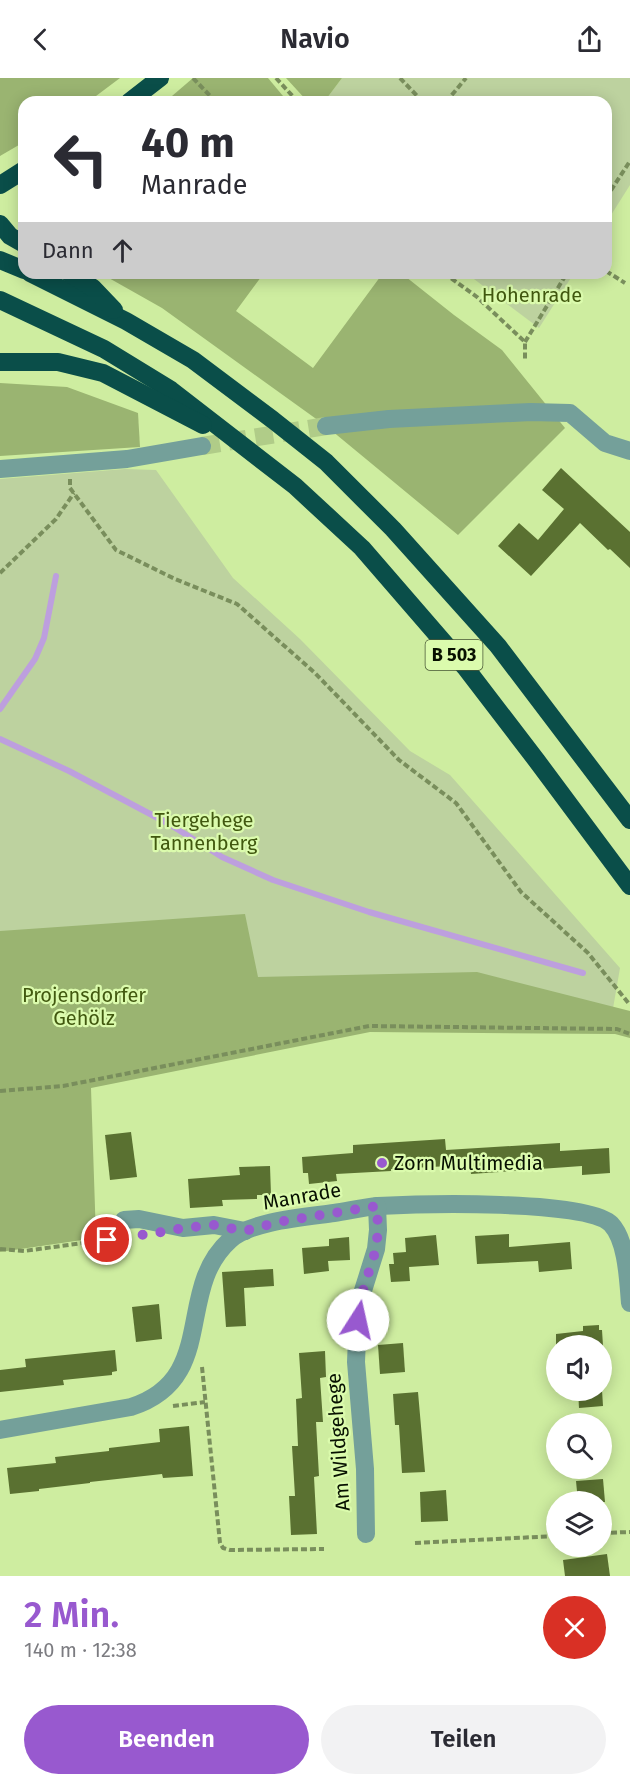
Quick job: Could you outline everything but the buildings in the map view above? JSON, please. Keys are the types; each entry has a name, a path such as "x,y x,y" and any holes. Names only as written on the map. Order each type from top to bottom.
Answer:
{"highway":[{"path":"137,96 160,78"},
{"path":"3,184 18,174"},
{"path":"0,224 10,236 18,241"},
{"path":"0,260 18,268"},
{"name":"B 503","path":"42,279 126,321 193,360 326,462 393,529 498,646 630,820"},
{"path":"79,279 93,288 126,321"},
{"name":"B 503","path":"0,300 104,349 162,384 250,449 295,486 370,556 465,667 630,886"},
{"name":"B 503","path":"0,362 58,362 103,373 250,449"}],"street":[{"path":"326,426 388,419 531,412 570,413 605,443 630,451"},
{"path":"0,469 127,459 202,446"},
{"name":"Manrade","path":"0,1430 138,1404 163,1390 172,1382 182,1367 188,1351 202,1284 221,1249 236,1235 278,1222 377,1206 489,1204 570,1210 588,1214 603,1218 611,1224 617,1234 623,1249 628,1275 630,1303"},
{"name":"Am Wildgehege","path":"366,1534 365,1469 356,1362 361,1297 376,1249 377,1206"},
{"path":"124,1228 139,1219 183,1228 214,1225 245,1231"}],"path":[{"path":"194,78 210,96"},
{"path":"276,78 292,96"},
{"path":"400,78 417,96"},
{"path":"451,96 466,78"},
{"path":"612,189 630,161"},
{"path":"612,275 625,284"},
{"path":"452,279 477,297 525,342"},
{"path":"525,359 525,342 563,279"},
{"path":"71,464 70,488 116,550 175,579 237,604 315,673 399,760 456,803 521,892 588,953 630,1005"},
{"path":"0,573 56,519 74,493"},
{"path":"0,1091 63,1086 369,1026 617,1029 630,1034"},
{"path":"0,1250 24,1251 124,1228"},
{"path":"188,1351 201,1360 220,1543 223,1548 230,1550 324,1549"},
{"path":"612,1533 630,1532"},
{"path":"415,1543 546,1536"}],"green space":[{"path":"0,78 120,78 96,96 18,96 18,146 0,156"},
{"path":"193,78 268,78 283,96 172,96"},
{"path":"286,78 342,78 328,96 302,96"},
{"path":"342,78 630,78 630,185 612,214 612,96 328,96"},
{"path":"111,279 260,279 236,311 313,368 379,279 409,279 502,350 565,428 458,535 326,426 162,308"},
{"name":"Hohenrade","path":"474,279 570,279 539,328"},
{"path":"0,383 67,387 138,413 140,447 0,456"},
{"name":"Tiergehege Tannenberg","path":"125,469 156,470 233,578 300,639 410,751 450,775 620,968 612,1014 369,1008 0,1070 0,479"},
{"name":"Projensdorfer Gehölz","path":"245,914 258,977 477,972 630,1011 630,1038 615,1034 370,1032 91,1088 96,1238 0,1252 0,931"}],"waterway":[{"path":"0,709 35,659 44,638 56,576"},
{"path":"0,739 69,771 169,824 222,857 273,880 369,912 583,973"}],"tunnel":[{"path":"202,446 326,426"}],"place":[{"name":"Zorn Multimedia","path":"382,1163"}],"route":[{"path":"107,1240 214,1225 245,1231 278,1222 377,1206 376,1249 361,1297 358,1320"}]}
